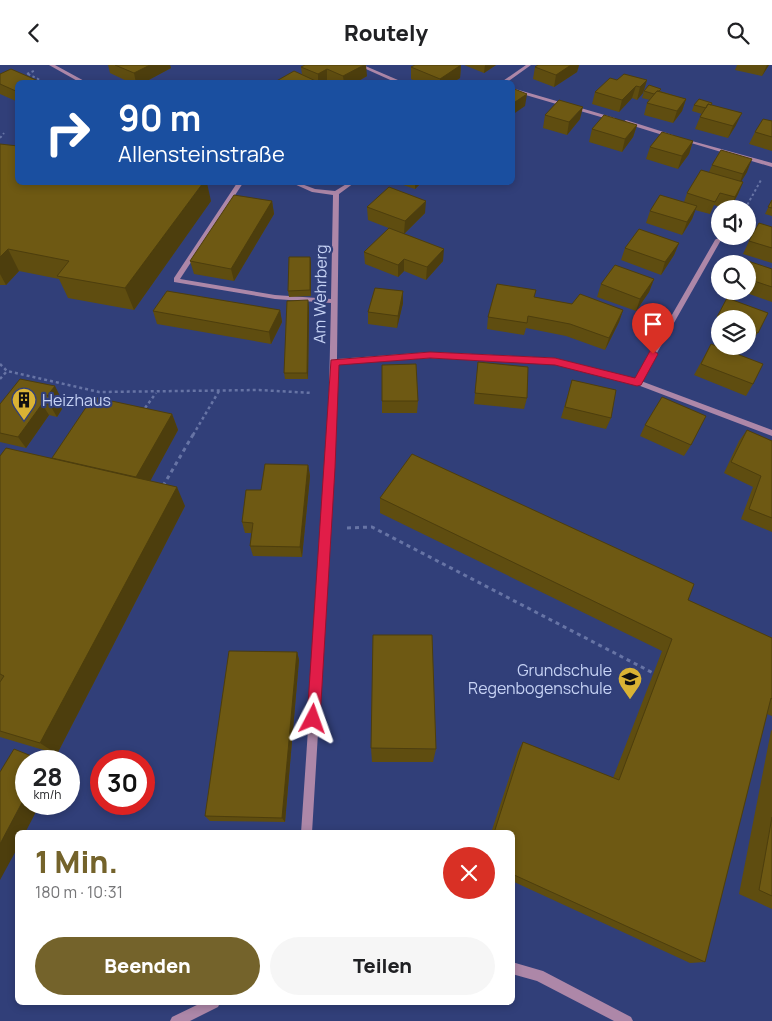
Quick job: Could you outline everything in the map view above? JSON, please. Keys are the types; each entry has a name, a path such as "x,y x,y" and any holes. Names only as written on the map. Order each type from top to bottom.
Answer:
{"street":[{"path":"50,65 80,80"},
{"path":"359,65 396,80"},
{"path":"506,80 529,65"},
{"path":"515,90 771,165"},
{"path":"239,185 176,280 268,297 302,301 335,301"},
{"path":"300,185 314,191 336,193 348,185"},
{"name":"Am Wehrberg","path":"306,830 333,394 336,193"},
{"path":"637,382 715,245"},
{"path":"334,362 430,355 555,361 637,382 772,433"},
{"path":"515,969 539,975 627,1021"},
{"path":"176,1021 210,1005"}],"path":[{"path":"27,74 39,80"},
{"path":"0,138 4,133"},
{"path":"750,200 771,165"},
{"path":"0,365 7,371 99,393 259,390 333,394"},
{"path":"0,379 7,371"},
{"path":"163,486 219,390"},
{"path":"145,408 156,392"},
{"path":"94,400 99,393"},
{"path":"326,529 372,527 653,673"}],"building":[{"path":"115,65 150,65 134,73"},
{"path":"305,65 364,65 343,76 327,69 318,74 301,67"},
{"path":"415,65 461,65 440,79 411,67"},
{"path":"538,65 571,65 556,75 535,67"},
{"path":"11,69 36,80 15,80 15,91 0,84 0,74"},
{"path":"294,71 314,80 278,80"},
{"path":"624,74 647,80 640,87 636,86 622,100 595,92 610,78 617,80"},
{"path":"649,85 661,89 654,94 644,91"},
{"path":"515,89 527,94 515,102"},
{"path":"657,91 686,99 677,111 647,103"},
{"path":"699,99 712,103 711,105 708,104 706,108 694,105"},
{"path":"559,100 583,107 569,122 545,115"},
{"path":"708,104 742,113 733,126 700,117"},
{"path":"604,115 637,125 625,139 592,129"},
{"path":"763,119 772,121 772,137 755,132"},
{"path":"662,132 693,141 682,156 650,147"},
{"path":"0,144 15,146 15,185 202,185 125,288 57,276 69,261 8,249 0,257"},
{"path":"721,150 752,159 743,174 712,165"},
{"path":"701,170 743,182 735,197 720,193 716,200 711,201 687,193"},
{"path":"389,187 426,201 405,221 367,207"},
{"path":"234,195 272,201 231,269 190,261"},
{"path":"660,195 697,206 687,222 650,211"},
{"path":"772,200 772,208 768,207"},
{"path":"759,223 772,227 772,248 756,243 756,228"},
{"path":"389,228 444,249 427,267 404,259 398,265 364,252"},
{"path":"639,229 679,243 665,262 625,248"},
{"path":"289,257 310,257 310,290 288,291"},
{"path":"756,264 772,269 772,287 756,282"},
{"path":"615,265 654,279 640,299 601,284"},
{"path":"497,284 536,290 534,297 572,304 580,294 623,310 609,338 570,324 528,316 527,323 488,317"},
{"path":"375,288 403,291 398,316 368,312"},
{"path":"167,291 280,310 269,332 153,311"},
{"path":"308,300 307,373 284,373 287,301"},
{"path":"726,300 732,300 768,313 758,333 756,332 756,310 721,310"},
{"path":"711,344 711,355 740,355 763,364 753,384 701,364"},
{"path":"478,362 528,367 527,398 475,393"},
{"path":"416,364 418,401 382,401 382,365"},
{"path":"20,379 55,386 47,396 55,398 50,405 42,404 18,437 0,433 0,404"},
{"path":"572,380 616,390 611,418 565,407"},
{"path":"93,397 172,414 136,477 52,458"},
{"path":"662,397 706,416 691,445 645,425"},
{"path":"747,430 772,441 772,518 749,509 761,476 731,462"},
{"path":"6,448 177,487 40,743 0,731 0,682 4,676 0,674 0,456"},
{"path":"412,454 694,584 688,600 772,638 772,699 705,962 515,875 515,830 495,830 523,742 619,780 672,639 380,498"},
{"path":"265,464 308,465 300,547 250,546 253,523 242,522 246,490 261,490"},
{"path":"373,635 432,635 436,749 371,748"},
{"path":"229,651 297,652 282,818 205,816"},
{"path":"14,749 16,750 15,815 0,844 0,772"},
{"path":"772,817 772,896 759,890"}],"place":[{"name":"Heizhaus","path":"24,421"},
{"name":"Grundschule Regenbogenschule","path":"630,700"}],"route":[{"path":"313,719 330,468 334,362 430,355 555,361 637,382 653,354"}]}
